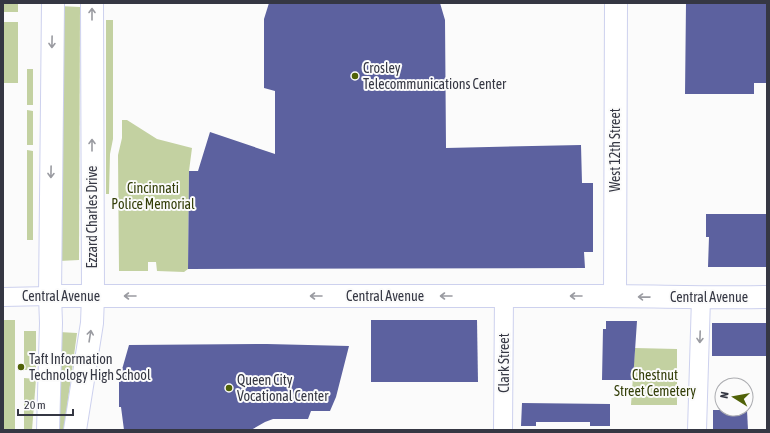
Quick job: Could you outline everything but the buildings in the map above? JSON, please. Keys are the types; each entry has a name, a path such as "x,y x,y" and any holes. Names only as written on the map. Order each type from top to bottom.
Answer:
{"main road":[{"path":"48,430 51,323 53,3"},
{"name":"Ezzard Charles Drive","path":"75,430 92,323 92,3"},
{"name":"West 12th Street","path":"615,296 616,3"},
{"name":"Central Avenue","path":"50,296 767,297"}],"street":[{"name":"Central Avenue","path":"3,297 50,296"},
{"name":"Clark Street","path":"503,430 504,296"},
{"path":"697,430 701,298"}],"green space":[{"path":"3,3 18,3 18,12 3,12"},
{"path":"59,6 80,7 79,260 59,261"},
{"path":"106,20 113,20 113,139 110,154 109,194 106,194"},
{"path":"3,22 18,22 18,83 3,83"},
{"path":"27,69 33,69 33,105 27,105"},
{"path":"27,110 33,111 33,145 27,145"},
{"name":"Cincinnati Police Memorial","path":"122,120 127,120 157,139 192,148 189,171 188,269 184,272 157,271 156,262 148,262 148,271 119,271 118,155 122,138"},
{"path":"27,150 33,151 33,240 27,240"},
{"path":"3,320 15,320 15,430 3,430"},
{"path":"24,331 36,331 36,370 24,370"},
{"path":"59,332 77,333 64,430 59,430"},
{"name":"Chestnut Street Cemetery","path":"635,348 677,349 677,405 631,405"},
{"path":"24,378 36,379 32,430 24,430"}],"place":[{"name":"Crosley Telecommunications Center","path":"355,76"},
{"name":"Taft Information Technology High School","path":"21,367"},
{"name":"Queen City Vocational Center","path":"229,388"}]}
